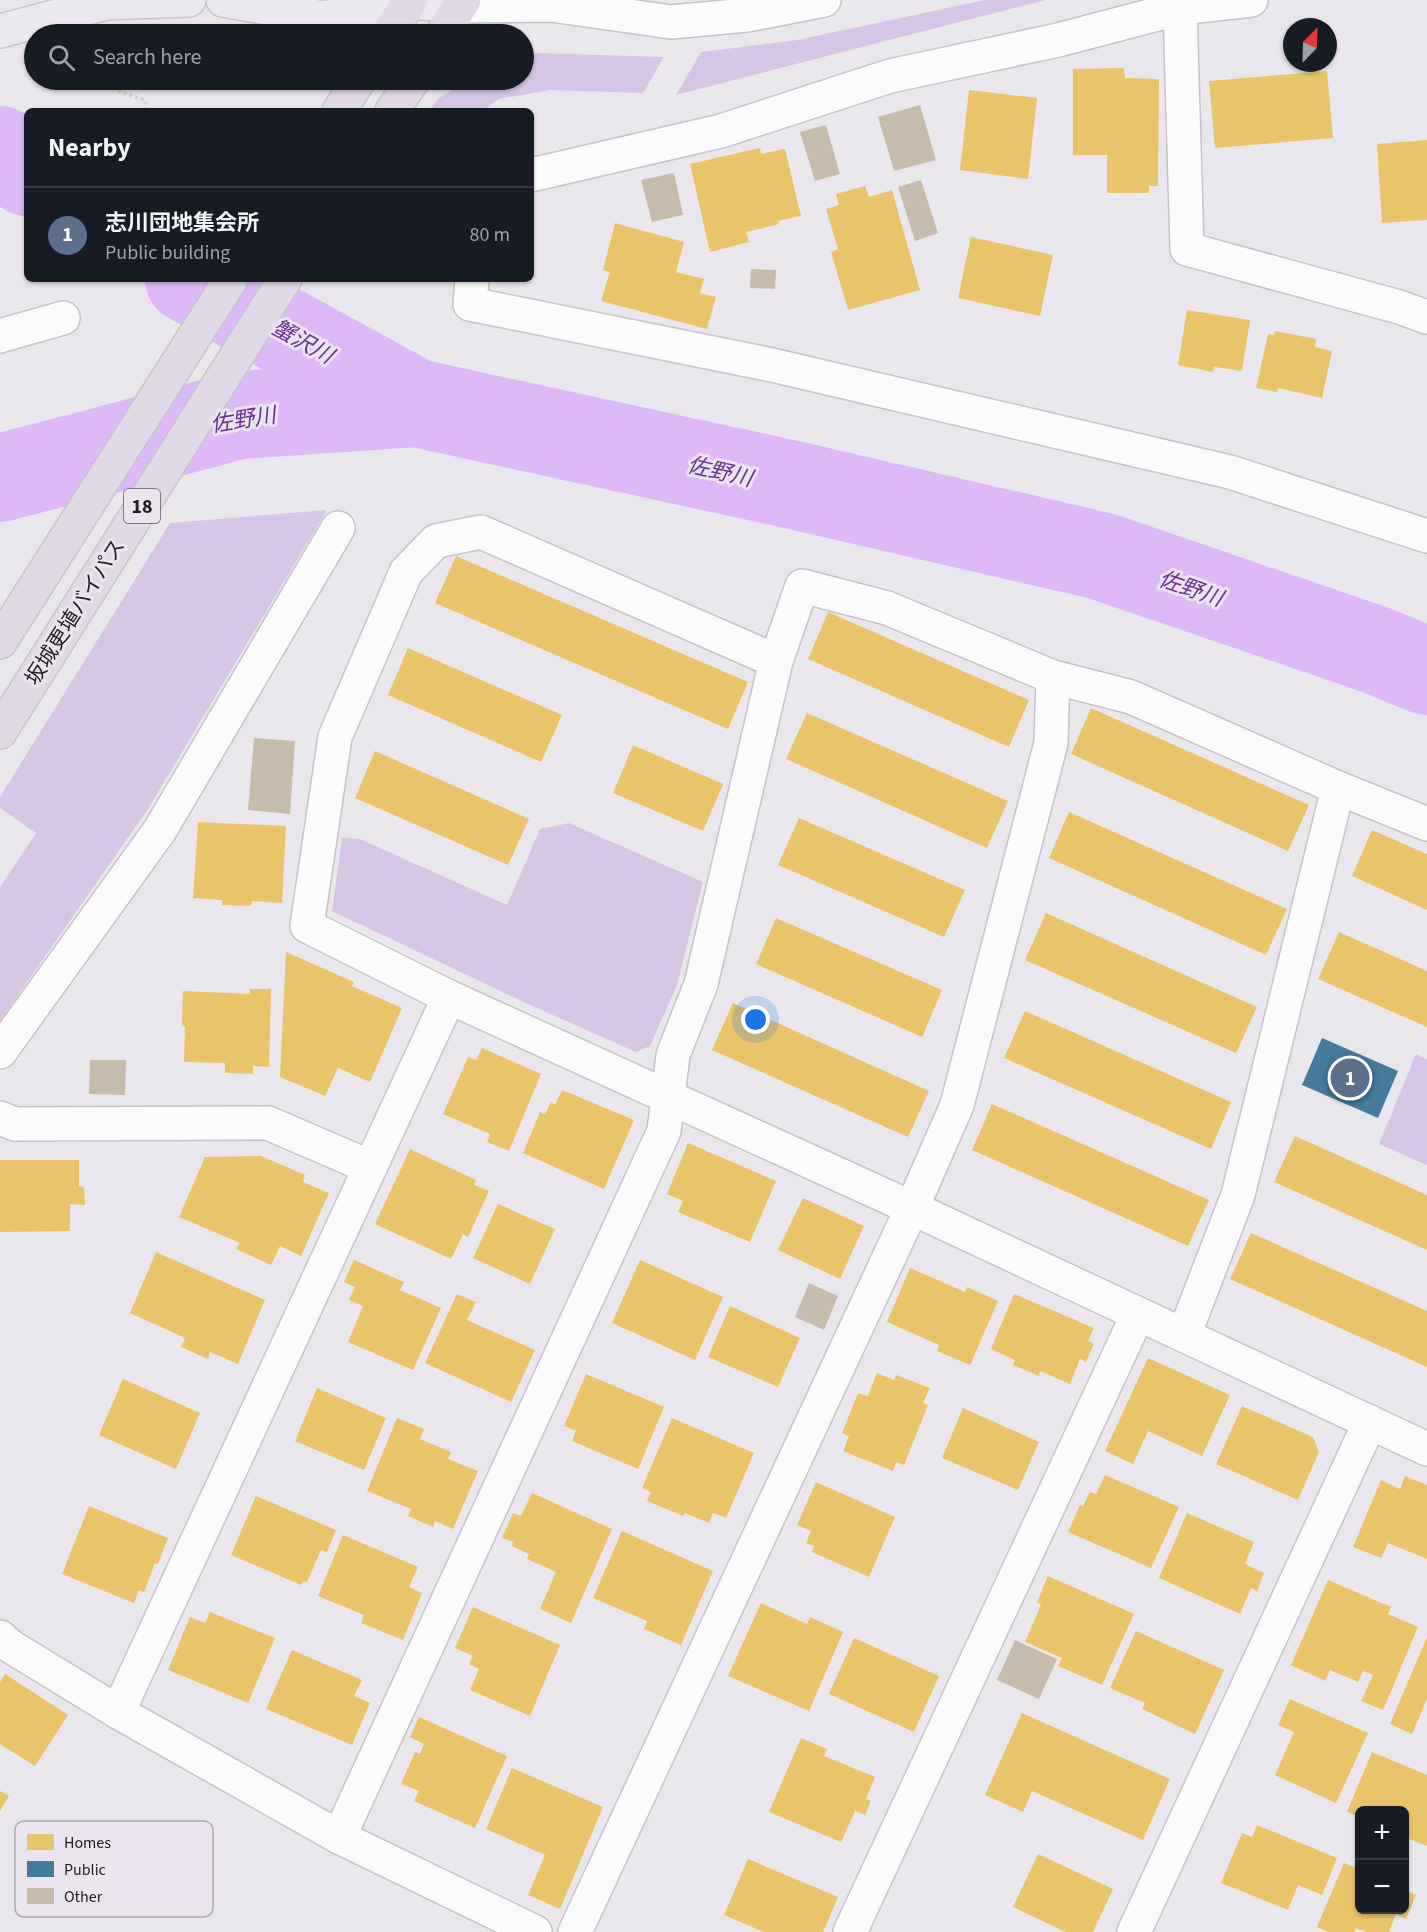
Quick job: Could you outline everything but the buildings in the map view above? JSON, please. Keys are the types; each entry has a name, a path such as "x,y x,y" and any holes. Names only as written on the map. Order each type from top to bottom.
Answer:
{"highway":[{"path":"395,24 410,1"},
{"path":"448,24 462,3"},
{"path":"341,108 353,90"},
{"path":"394,108 406,90"},
{"name":"18","path":"0,642 229,282"},
{"name":"坂城更埴バイパス","path":"0,732 283,282"}],"main road":[{"path":"26,24 106,3 189,0"},
{"path":"223,0 323,18 410,1 462,3"},
{"path":"0,31 24,25"}],"street":[{"path":"462,3 551,5 671,22 747,15 824,0"},
{"path":"534,174 721,131 890,76 1058,40 1180,8 1251,0"},
{"path":"1180,8 1187,249 1388,304 1427,317"},
{"path":"472,282 470,304 772,365 1230,472 1427,537"},
{"path":"0,336 63,318"},
{"path":"0,1052 160,830 338,528"},
{"path":"776,661 481,532 436,541 406,572 335,736 307,926 449,997 912,1208 1427,1449"},
{"path":"339,1837 664,1131 673,1055 701,984 776,661 802,586 887,608 1053,677 1131,697 1338,788 1418,811"},
{"path":"575,1932 912,1208 957,1105 1051,743 1053,677"},
{"path":"1184,1335 1238,1195 1338,788"},
{"path":"118,1712 449,997"},
{"path":"0,1118 15,1124 268,1123 370,1167"},
{"path":"850,1932 1138,1314"},
{"path":"1134,1932 1370,1422"},
{"path":"0,1637 10,1646 118,1712 339,1837 535,1932"}],"path":[{"path":"115,90 145,100 146,108"}],"shaded area":[{"path":"985,0 1045,0 676,95 701,52 797,40"},
{"path":"534,54 664,57 643,93 550,90 499,99 486,108 431,108 439,98 452,90 534,90"},
{"path":"327,510 148,809 0,1021 0,887 36,833 0,808 0,797 170,523"},
{"path":"569,823 703,882 677,985 650,1046 636,1052 530,1005 332,911 342,838 360,839 507,905 540,829"},
{"path":"1416,1054 1427,1059 1427,1165 1379,1144"}],"waterway":[{"name":"蟹沢川","path":"0,150 24,170"},
{"name":"蟹沢川","path":"194,282 416,403"},
{"name":"佐野川","path":"0,478 240,415 416,403 789,484 1101,556 1373,649 1427,671"}],"place":[{"name":"志川団地集会所","path":"1350,1078"}]}
